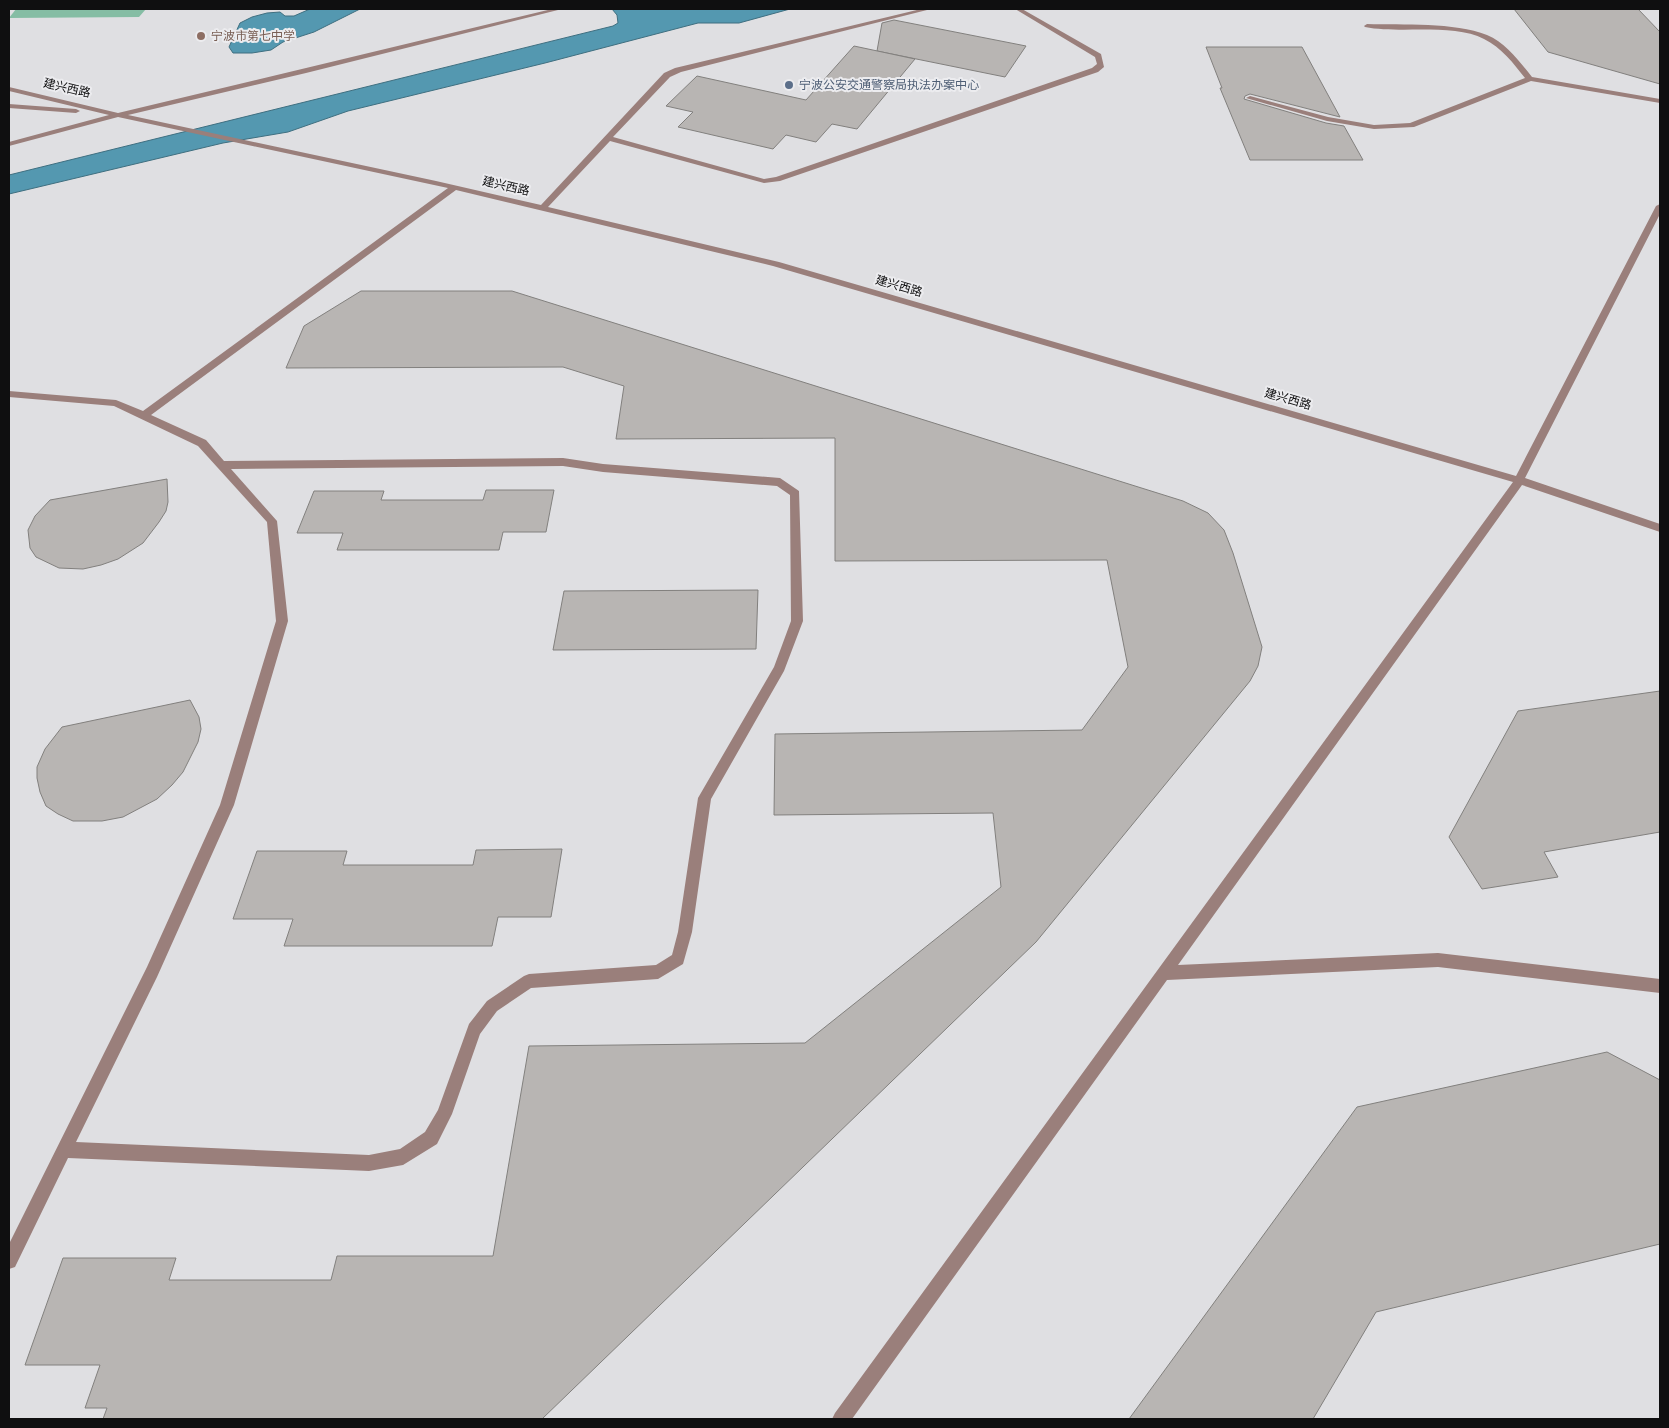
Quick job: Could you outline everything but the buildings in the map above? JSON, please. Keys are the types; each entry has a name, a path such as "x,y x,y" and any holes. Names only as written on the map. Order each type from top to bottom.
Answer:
{"street":[{"path":"9,144 118,115 316,69 559,9"},
{"path":"542,209 667,75 678,70 928,9"},
{"path":"607,138 764,180 777,179 1096,70 1101,65 1098,56 1018,9"},
{"path":"1367,26 1460,30 1486,37 1511,56 1530,79"},
{"path":"1250,98 1337,121 1374,128 1411,125 1530,79 1660,101"},
{"name":"建兴西路","path":"9,89 118,115 454,188 776,264 1518,480 1660,528"},
{"name":"建兴西路","path":"9,106 118,115"},
{"path":"142,416 454,188"},
{"path":"841,1419 1518,480 1660,206"},
{"path":"9,394 116,403 202,443 272,521 282,621 227,805 152,972 9,1261"},
{"path":"64,1150 369,1163 403,1157 431,1138 444,1114 474,1029 492,1006 529,982 658,972 678,959 685,932 705,798 780,668 798,621 795,494 780,482 602,468 563,462 222,465"},
{"path":"1164,973 1438,960 1660,986"}],"green space":[{"path":"16,9 146,9 139,17 9,18"}],"water":[{"path":"310,9 360,9 314,32 283,42 271,50 233,53 229,47 240,23 252,17 280,12 285,16 294,16"},
{"path":"612,9 790,9 739,23 698,23 348,111 288,132 223,143 9,194 9,175 613,26 618,23 617,15"}],"place":[{"name":"宁波市第七中学","path":"201,36"},
{"name":"宁波公安交通警察局执法办案中心","path":"789,85"}]}
